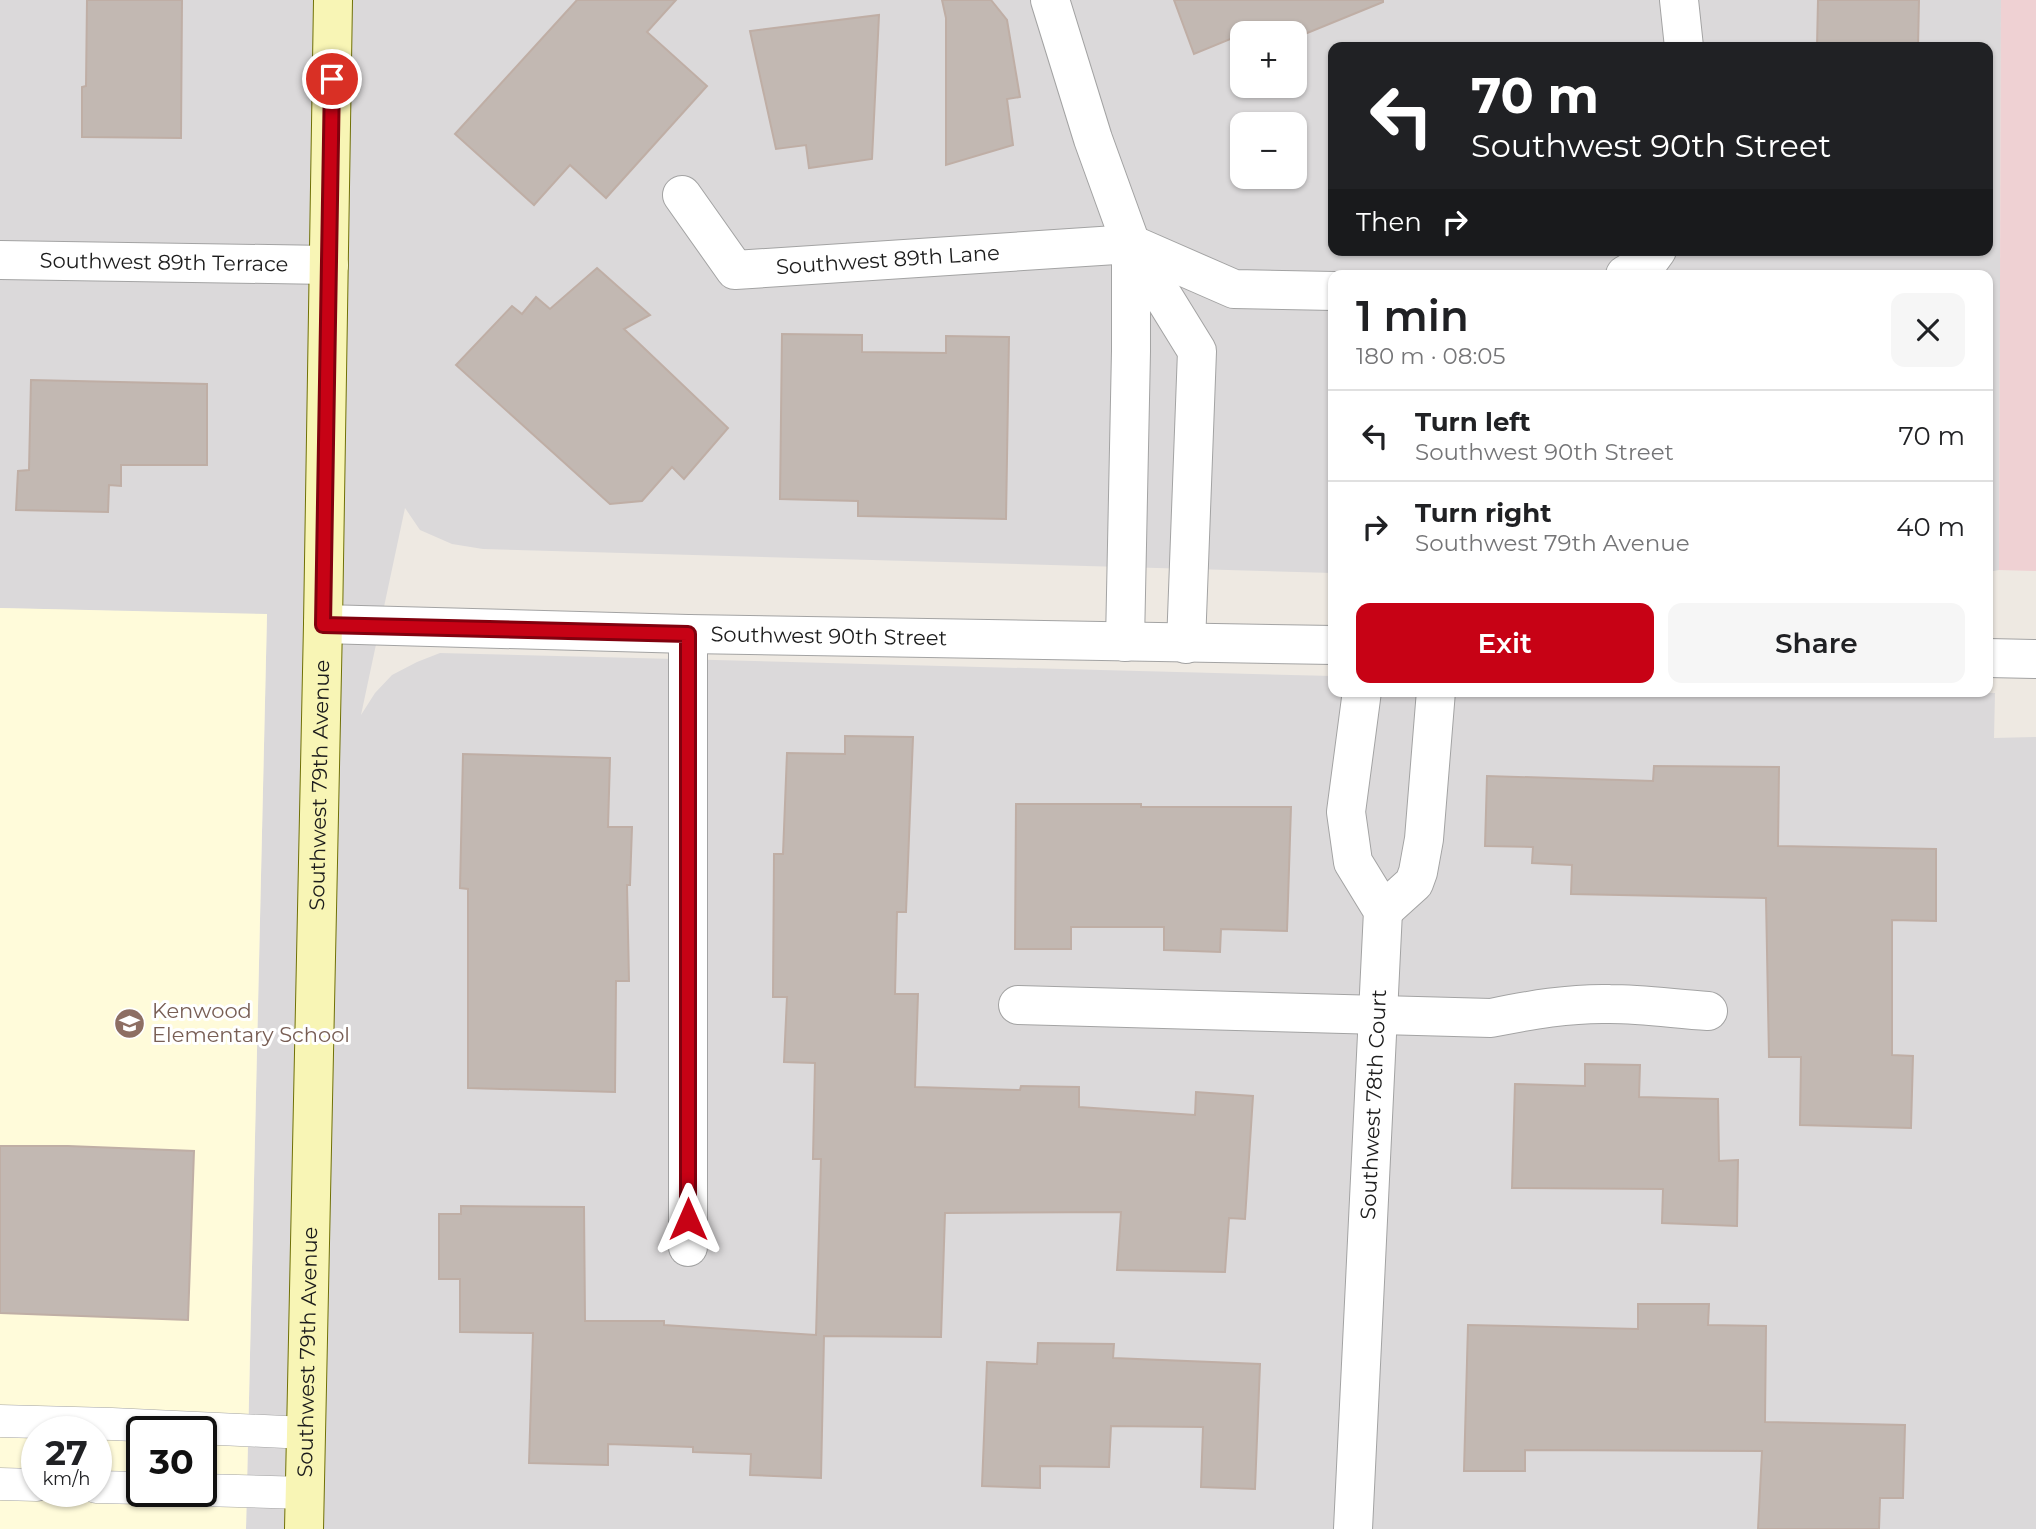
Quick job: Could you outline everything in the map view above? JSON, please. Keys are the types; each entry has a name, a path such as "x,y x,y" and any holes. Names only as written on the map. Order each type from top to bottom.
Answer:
{"street":[{"name":"Southwest 79th Avenue","path":"304,1511 333,0"},
{"path":"1050,0 1093,139 1131,244 1197,351 1186,644"},
{"path":"1679,0 1683,42"},
{"name":"Southwest 89th Lane","path":"682,195 735,270 1131,244 1234,289 1328,291"},
{"path":"1125,642 1131,244"},
{"name":"Southwest 89th Terrace","path":"0,260 329,264"},
{"name":"Southwest 90th Street","path":"323,625 1328,646"},
{"path":"688,634 688,1247"},
{"path":"1993,658 2036,659"},
{"path":"1361,697 1346,812 1353,862 1383,911 1414,883 1418,872 1424,839 1436,697"},
{"name":"Southwest 78th Court","path":"1353,1529 1383,911"},
{"path":"1018,1005 1491,1018 1570,1005 1610,1004 1708,1012"}],"lane":[{"path":"0,1421 306,1433"},
{"path":"0,1484 21,1485"},
{"path":"217,1493 304,1511"}],"shaded area":[{"path":"0,0 2001,0 1999,570 1993,571 1993,270 1328,270 1328,573 483,549 452,544 420,530 405,508 361,715 375,693 392,675 440,653 1328,676 1328,697 1993,697 1995,693 1994,738 2036,737 2036,1529 246,1529 267,615 0,608"},
{"path":"2001,0 2036,0 2036,571 1999,570"},
{"name":"Kenwood Elementary School","path":"0,608 267,614 246,1529 0,1529"}],"building":[{"path":"87,0 182,0 181,138 82,137 82,87 86,86"},
{"path":"577,0 676,0 647,32 707,86 606,198 570,165 534,205 455,134"},
{"path":"942,0 991,0 1007,20 1020,97 1007,99 1013,145 946,165 946,18"},
{"path":"1174,0 1383,0 1307,33 1307,21 1230,21 1230,39 1194,54"},
{"path":"1818,0 1919,0 1918,42 1817,42"},
{"path":"879,15 872,159 809,168 806,145 776,149 750,31"},
{"path":"597,268 650,315 624,329 728,428 684,479 672,467 642,501 610,504 456,365 512,306 522,314 536,297 550,309"},
{"path":"782,334 862,335 862,352 946,353 946,336 1009,337 1006,519 858,516 858,501 780,499"},
{"path":"31,380 207,384 207,465 121,465 121,486 109,485 108,512 16,510 18,471 29,470"},
{"path":"845,736 913,737 906,912 897,912 895,994 918,994 915,1087 1020,1090 1021,1086 1079,1087 1079,1107 1195,1115 1196,1092 1253,1096 1245,1219 1229,1218 1225,1272 1117,1270 1121,1212 945,1213 941,1337 824,1336 821,1478 750,1475 751,1454 693,1452 693,1447 608,1444 608,1465 529,1463 533,1333 460,1332 460,1279 439,1279 439,1214 461,1214 461,1206 584,1207 585,1321 664,1321 664,1325 816,1335 821,1159 813,1159 815,1063 784,1062 787,997 773,997 774,854 783,854 787,753 845,754"},
{"path":"463,754 610,758 608,827 632,827 630,885 627,885 629,981 616,981 615,1092 468,1088 468,889 460,888"},
{"path":"1654,766 1779,767 1778,846 1936,849 1936,921 1892,920 1892,1055 1913,1056 1911,1128 1800,1125 1801,1057 1769,1057 1766,898 1571,894 1572,865 1532,863 1533,847 1485,846 1487,776 1653,781"},
{"path":"1016,804 1291,807 1287,931 1221,929 1220,952 1164,950 1164,927 1071,927 1071,949 1015,949"},
{"path":"1585,1064 1640,1065 1639,1097 1718,1099 1719,1161 1738,1160 1737,1226 1662,1223 1663,1189 1512,1188 1515,1084 1585,1086"},
{"path":"0,1146 194,1151 188,1320 0,1313"},
{"path":"1638,1304 1709,1304 1708,1325 1766,1326 1765,1422 1905,1425 1903,1498 1880,1498 1879,1529 1758,1529 1762,1451 1525,1450 1525,1471 1464,1471 1468,1325 1638,1329"},
{"path":"1038,1343 1114,1344 1113,1358 1260,1364 1255,1489 1201,1487 1203,1427 1111,1426 1109,1467 1040,1466 1040,1488 982,1486 987,1362 1037,1364"}],"place":[{"name":"Kenwood Elementary School","path":"129,1023"}],"route":[{"path":"332,79 323,625 688,634 688,1219"}]}
